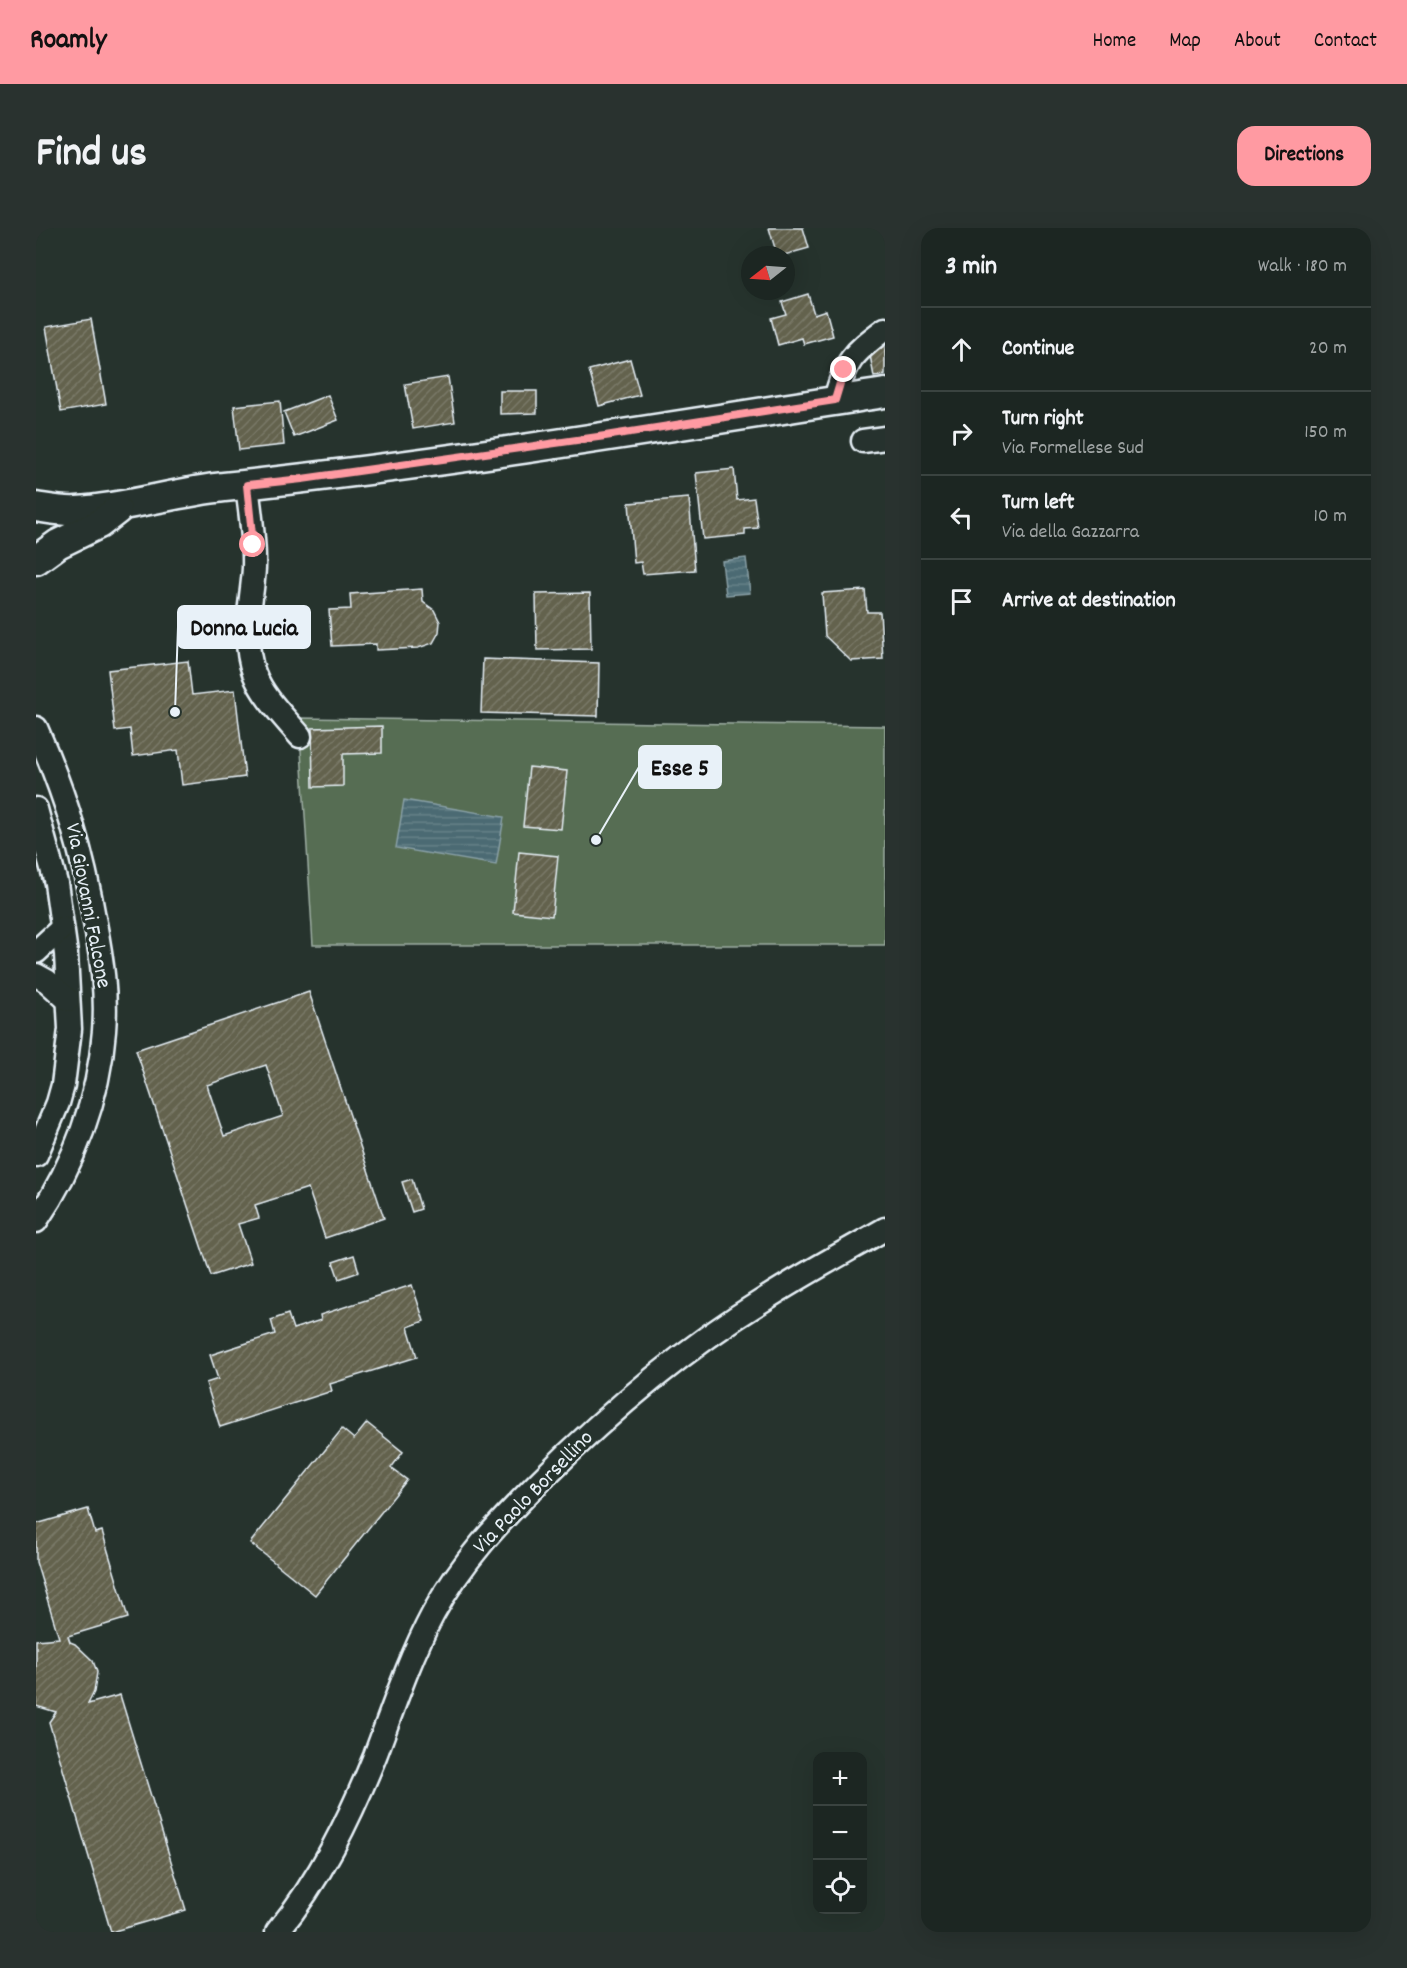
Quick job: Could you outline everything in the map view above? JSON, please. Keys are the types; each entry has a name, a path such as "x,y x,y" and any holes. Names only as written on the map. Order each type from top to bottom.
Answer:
{"street":[{"path":"835,400 848,362 863,345 885,329"},
{"path":"36,507 75,511 124,505 186,492 302,479 885,393"},
{"path":"247,485 254,565 248,621 249,652 260,686 300,736"},
{"path":"36,560 58,544 99,524 124,505"},
{"name":"Via Giovanni Falcone","path":"36,728 67,802 84,864 102,963 105,1009 101,1054 87,1114 67,1167 36,1221"},
{"name":"Via Giovanni Falcone","path":"36,809 53,872 62,928 68,976 70,1029 66,1076 58,1103 36,1155"},
{"path":"36,952 62,928"},
{"path":"36,975 47,981 68,1000"},
{"name":"Via Paolo Borsellino","path":"277,1932 307,1891 345,1825 404,1678 432,1616 458,1575 488,1535 568,1453 669,1365 763,1300 885,1229"}],"green space":[{"path":"299,718 885,726 885,945 313,945"}],"water":[{"path":"746,558 750,593 726,595 722,561"},
{"path":"404,800 504,817 496,865 396,848"}],"building":[{"path":"769,228 803,228 809,248 795,252 795,246 774,246"},
{"path":"808,294 814,314 826,310 833,336 804,344 802,338 778,345 771,318 786,314 782,302 795,300 795,298"},
{"path":"91,319 106,404 61,412 46,327"},
{"path":"885,341 885,375 874,377 868,344"},
{"path":"630,359 640,395 599,406 589,370"},
{"path":"448,377 455,422 413,429 405,384"},
{"path":"500,391 537,391 537,413 500,414"},
{"path":"328,395 338,420 294,437 284,412"},
{"path":"280,401 284,445 239,450 234,406"},
{"path":"734,469 737,500 754,498 758,528 745,529 745,535 703,539 696,473"},
{"path":"689,498 695,570 643,574 641,562 634,563 629,503"},
{"path":"422,589 423,602 434,610 440,622 439,632 433,643 418,648 376,650 376,644 332,646 329,610 351,609 350,594"},
{"path":"865,590 867,612 880,612 883,659 851,661 825,636 822,593"},
{"path":"590,593 591,649 537,650 536,594"},
{"path":"483,659 599,663 598,716 481,713"},
{"path":"188,661 192,695 235,690 245,777 182,785 178,750 133,756 130,729 115,731 108,670"},
{"path":"382,726 382,753 343,754 343,786 313,787 312,728"},
{"path":"529,767 567,771 561,829 523,826"},
{"path":"519,852 558,856 552,916 513,912"},
{"path":"309,992 384,1218 325,1238 308,1188 255,1205 259,1218 238,1224 251,1263 211,1276 136,1050","holes":["266,1065 283,1116 224,1136 207,1085"]},
{"path":"412,1179 421,1209 412,1212 402,1182"},
{"path":"354,1255 359,1272 339,1279 333,1262"},
{"path":"412,1285 424,1321 408,1327 417,1357 330,1384 332,1391 220,1427 206,1383 218,1379 210,1355 275,1334 271,1320 288,1314 293,1329 321,1320 320,1315"},
{"path":"367,1423 403,1452 391,1468 407,1480 315,1595 250,1543 342,1429 354,1439"},
{"path":"88,1509 95,1533 102,1531 128,1618 68,1636 70,1642 93,1661 97,1672 94,1692 88,1704 120,1695 186,1910 111,1932 49,1722 56,1712 36,1706 36,1640 59,1638 36,1562 36,1524"}],"place":[{"name":"Donna Lucia","path":"175,712"},
{"name":"Esse 5","path":"596,840"}],"route":[{"path":"253,545 247,485 605,436 835,400 844,370"}]}
